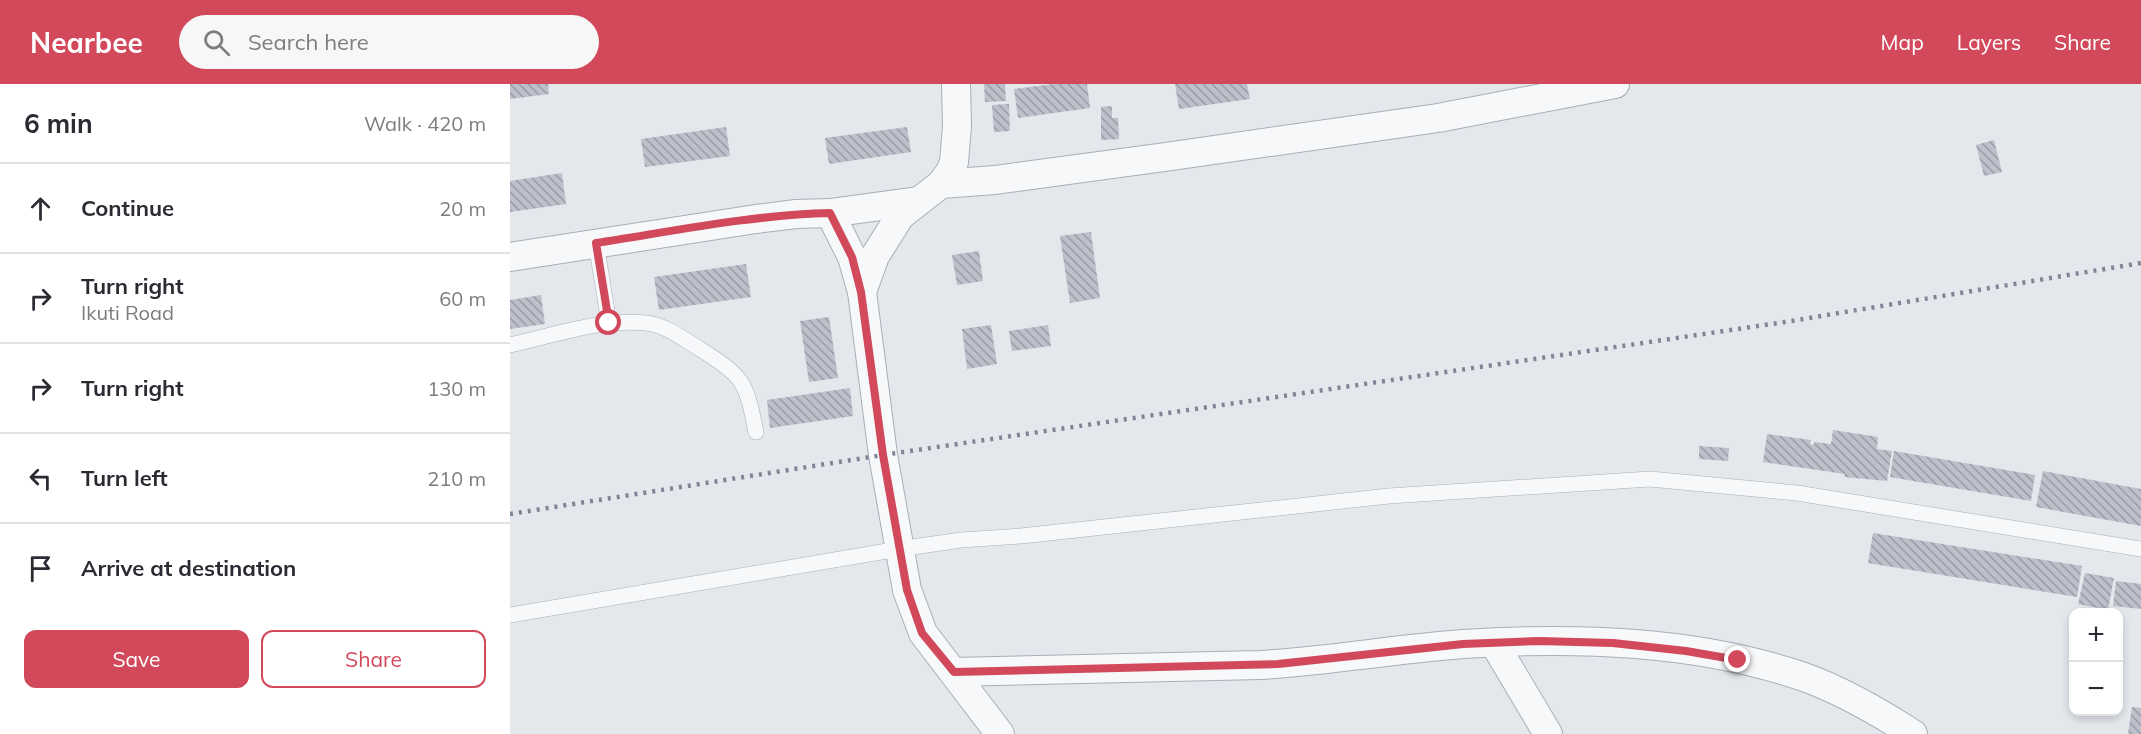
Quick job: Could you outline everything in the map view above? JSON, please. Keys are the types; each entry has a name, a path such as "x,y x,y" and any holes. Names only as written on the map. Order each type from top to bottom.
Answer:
{"street":[{"path":"861,292 875,256 900,216 941,184 954,162 957,126 956,84"},
{"path":"941,184 995,180 1165,158 1438,118 1615,84"},
{"path":"510,256 756,219 830,213 918,201"},
{"path":"830,213 852,257 861,292 883,455 907,590 922,633 1000,734"},
{"path":"954,672 1278,664 1463,644 1539,641 1613,643 1686,651 1738,660 1805,677 1874,709 1913,734"},
{"path":"1494,643 1548,734"}],"lane":[{"path":"596,243 609,323"},
{"path":"510,345 609,323 648,323 669,330 737,375 745,387 756,432"},
{"path":"510,615 961,540 1021,536 1389,496 1650,479 1797,493 2141,549"}],"building":[{"path":"510,84 548,84 549,94 510,99"},
{"path":"984,84 1005,84 1006,101 985,102"},
{"path":"1053,84 1087,84 1090,108 1018,118 1014,89"},
{"path":"1175,84 1247,84 1250,99 1179,109"},
{"path":"1009,104 1010,131 994,132 992,105"},
{"path":"1112,106 1112,118 1118,118 1119,139 1101,140 1101,107"},
{"path":"726,127 730,156 645,167 641,139"},
{"path":"907,127 911,152 829,164 825,138"},
{"path":"1994,140 2002,172 1984,176 1976,145"},
{"path":"562,173 566,204 510,212 510,181"},
{"path":"1091,232 1100,298 1070,303 1060,236"},
{"path":"979,251 983,281 957,285 952,255"},
{"path":"746,264 751,297 659,310 654,277"},
{"path":"541,295 545,324 510,329 510,300"},
{"path":"829,317 838,378 809,382 800,321"},
{"path":"991,325 997,364 967,369 962,329"},
{"path":"1048,325 1051,346 1012,351 1009,331"},
{"path":"850,388 853,416 770,428 767,400"},
{"path":"1833,430 1878,437 1877,449 1892,451 1887,481 1844,477 1845,474 1763,462 1767,434 1811,440 1810,444 1814,445 1814,442 1831,444"},
{"path":"1699,446 1729,448 1728,461 1699,459"},
{"path":"1894,451 2035,475 2031,501 1890,477"},
{"path":"2043,471 2141,489 2141,526 2036,507"},
{"path":"1873,533 2082,566 2077,597 1868,563"},
{"path":"2085,573 2114,578 2108,608 2078,604"},
{"path":"2116,581 2141,584 2141,609 2113,606"},
{"path":"2132,707 2141,708 2141,734 2128,734"}],"railway":[{"path":"510,514 883,455 1785,322 2141,263"}],"route":[{"path":"609,323 596,243 756,219 830,213 852,257 861,292 883,455 907,590 922,633 954,672 1260,665 1463,644 1539,641 1613,643 1686,651 1738,660"}]}
